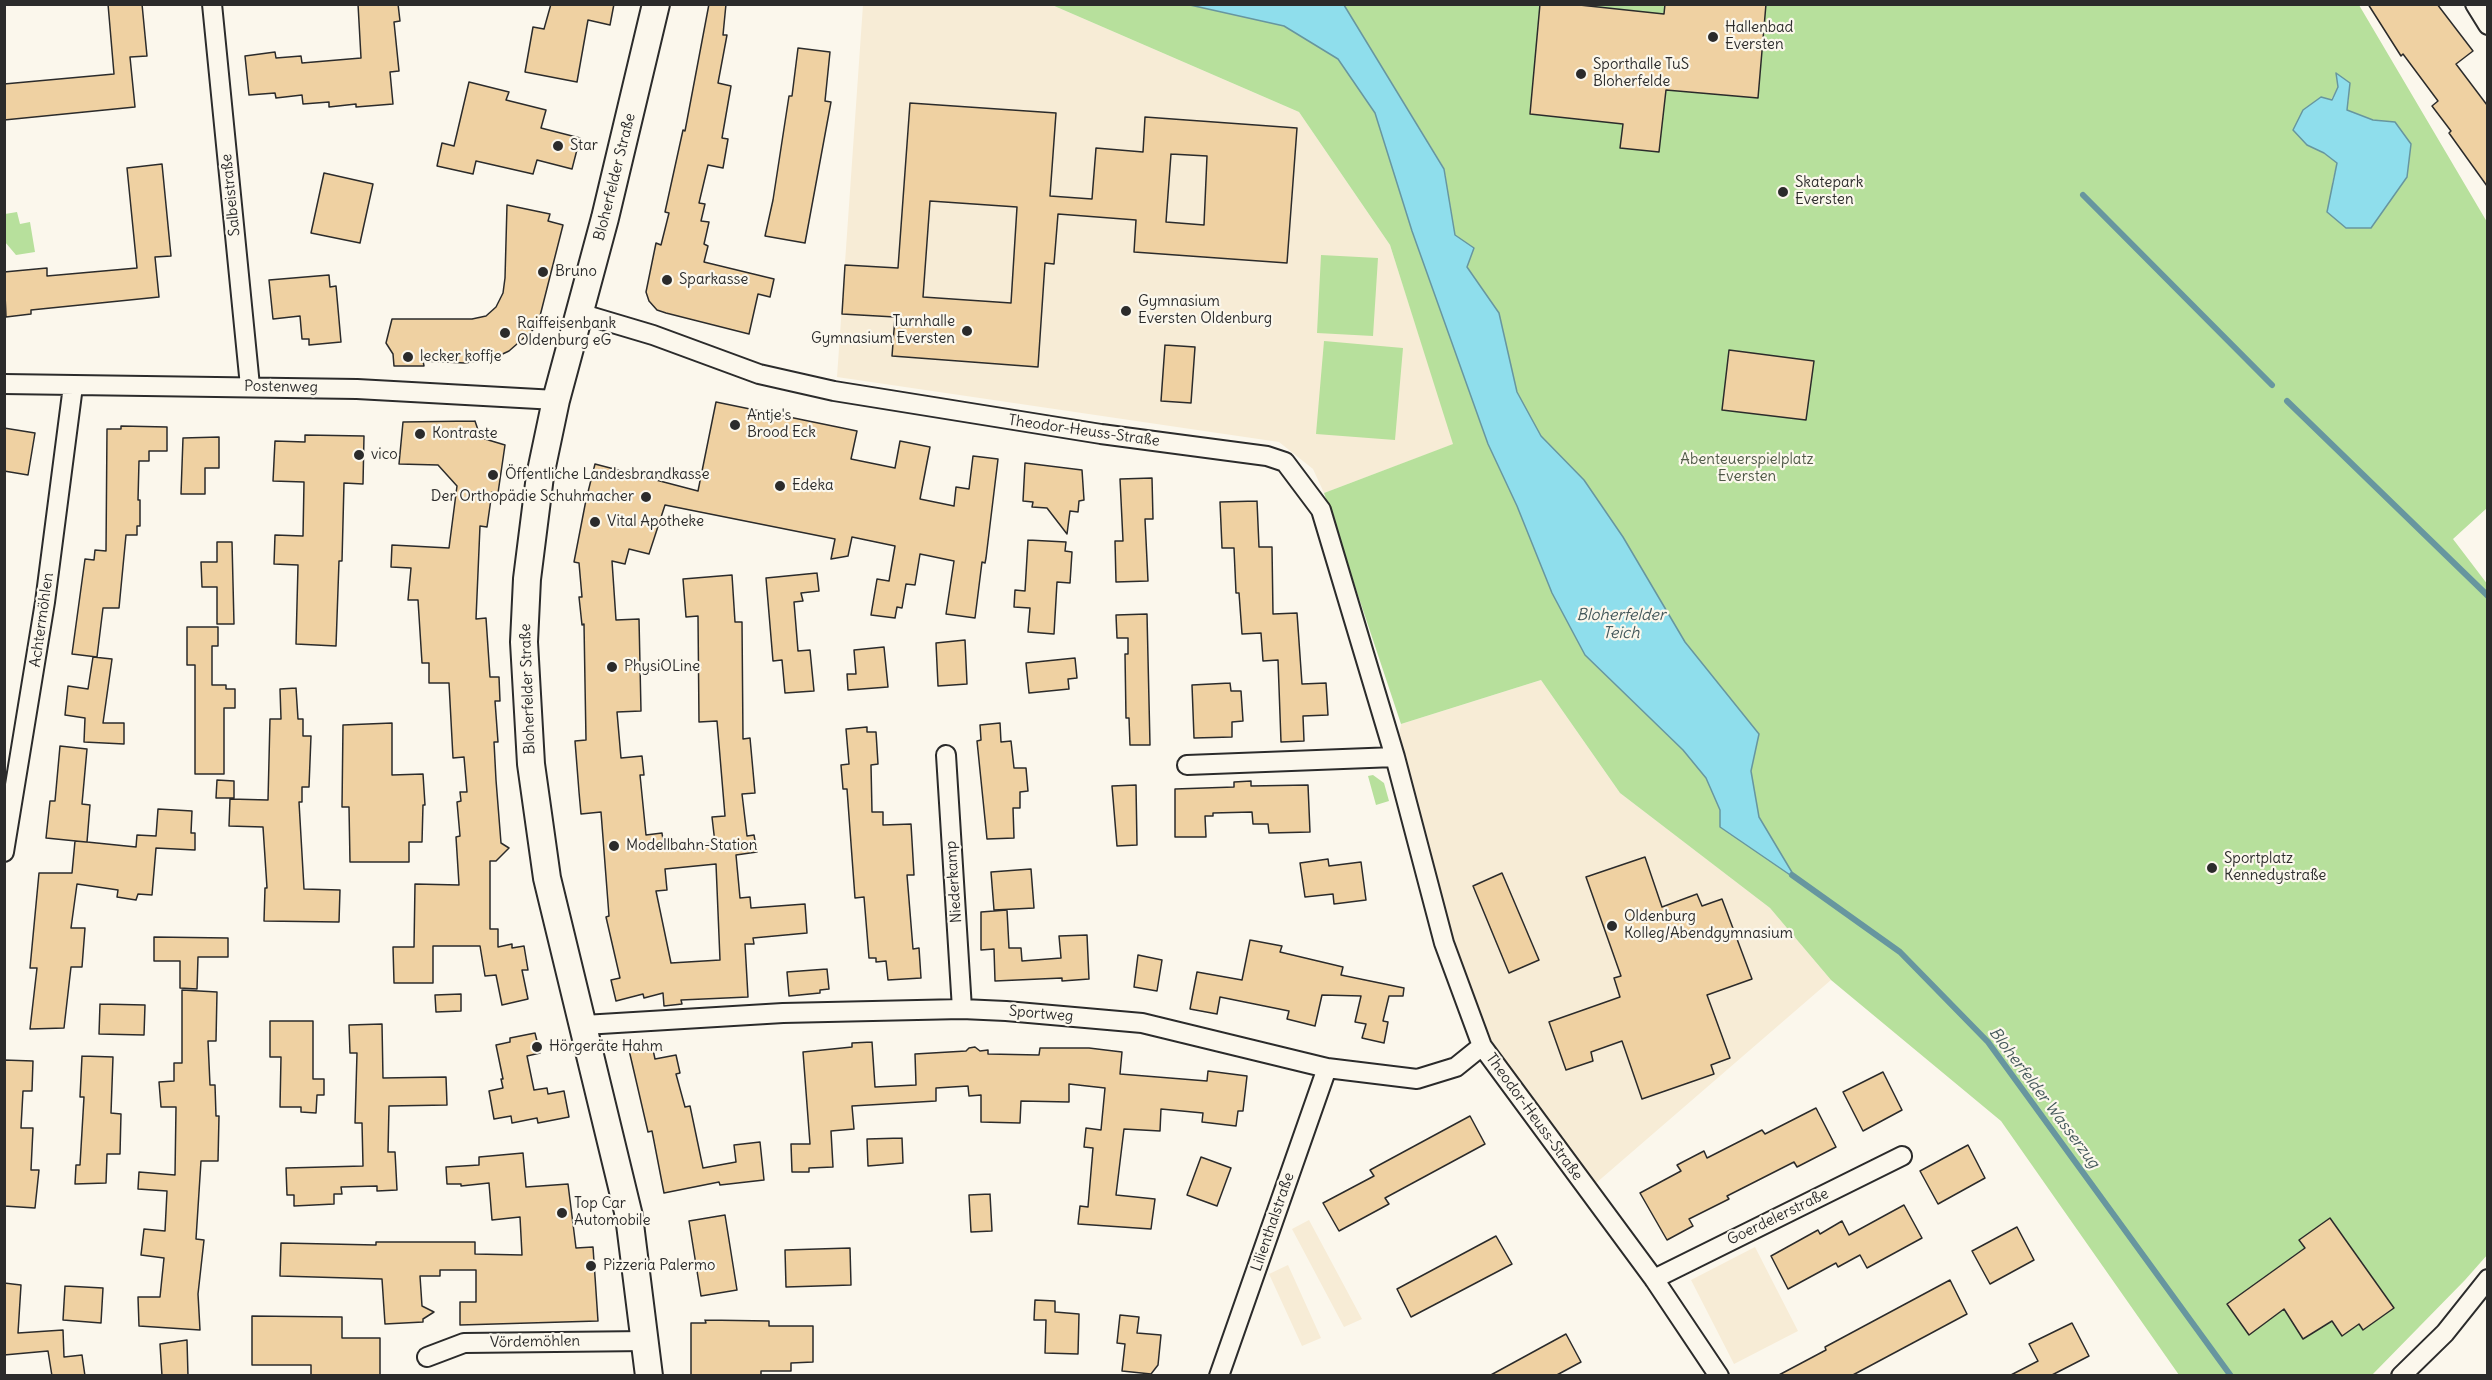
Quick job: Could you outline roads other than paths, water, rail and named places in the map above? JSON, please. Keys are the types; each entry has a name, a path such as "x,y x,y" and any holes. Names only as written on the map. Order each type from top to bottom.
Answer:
{"street":[{"name":"Salbeistraße","path":"212,4 250,386"},
{"name":"Bloherfelder Straße","path":"649,1376 629,1216 547,878 537,817 526,711 524,642 526,579 540,477 556,400 643,67 656,4"},
{"path":"2475,4 2487,25"},
{"name":"Theodor-Heuss-Straße","path":"579,313 653,335 759,374 834,391 1101,434 1267,456 1285,462 1321,510 1395,757 1444,943 1482,1046 1654,1279 1719,1376"},
{"name":"Postenweg","path":"4,384 369,389 556,400"},
{"name":"Achtermöhlen","path":"4,852 8,813 45,602 74,386"},
{"name":"Niederkamp","path":"946,755 962,1009"},
{"path":"1187,765 1395,757"},
{"name":"Sportweg","path":"584,1025 783,1013 962,1009 1142,1023 1327,1068 1417,1079 1456,1067 1482,1046"},
{"name":"Lilienthalstraße","path":"1219,1376 1327,1068"},
{"name":"Goerdelerstraße","path":"1654,1279 1902,1156"},
{"path":"2401,1376 2445,1333 2487,1279"},
{"name":"Vördemöhlen","path":"427,1357 464,1343 646,1341"}],"water":[{"name":"Bloherfelder Teich","path":"1190,5 1344,5 1444,169 1455,235 1474,248 1467,267 1499,313 1517,392 1541,436 1584,480 1623,537 1685,642 1759,734 1751,771 1759,817 1796,879 1720,827 1720,810 1706,778 1683,750 1585,655 1552,593 1517,506 1488,444 1412,231 1375,113 1338,59 1284,26"},
{"path":"2336,73 2350,83 2347,110 2373,120 2395,122 2411,144 2407,177 2371,228 2346,228 2327,212 2337,163 2324,153 2307,145 2293,130 2303,110 2321,97 2332,100 2338,87"}],"waterway":[{"path":"2083,195 2272,385"},
{"path":"2287,401 2488,596"},
{"name":"Bloherfelder Wasserzug","path":"1792,875 1900,952 1988,1042 2231,1376"}],"place":[{"name":"Hallenbad Eversten","path":"1713,37"},
{"name":"Sporthalle TuS Bloherfelde","path":"1581,74"},
{"name":"Star","path":"558,146"},
{"name":"Skatepark Eversten","path":"1783,192"},
{"name":"Bruno","path":"543,272"},
{"name":"Sparkasse","path":"667,280"},
{"name":"Gymnasium Eversten Oldenburg","path":"1126,311"},
{"name":"Turnhalle Gymnasium Eversten","path":"967,331"},
{"name":"Raiffeisenbank Oldenburg eG","path":"505,333"},
{"name":"lecker koffje","path":"408,357"},
{"name":"Antje's Brood Eck","path":"735,425"},
{"name":"Kontraste","path":"420,434"},
{"name":"vico","path":"359,455"},
{"name":"Öffentliche Landesbrandkasse","path":"493,475"},
{"name":"Edeka","path":"780,486"},
{"name":"Der Orthopädie Schuhmacher","path":"646,497"},
{"name":"Vital Apotheke","path":"595,522"},
{"name":"PhysiOLine","path":"612,667"},
{"name":"Modellbahn-Station","path":"614,846"},
{"name":"Sportplatz Kennedystraße","path":"2212,868"},
{"name":"Oldenburg Kolleg/Abendgymnasium","path":"1612,926"},
{"name":"Hörgeräte Hahm","path":"537,1047"},
{"name":"Top Car Automobile","path":"562,1213"},
{"name":"Pizzeria Palermo","path":"591,1266"}],"park label":[{"name":"Abenteuerspielplatz Eversten","path":"1747,468"}]}
